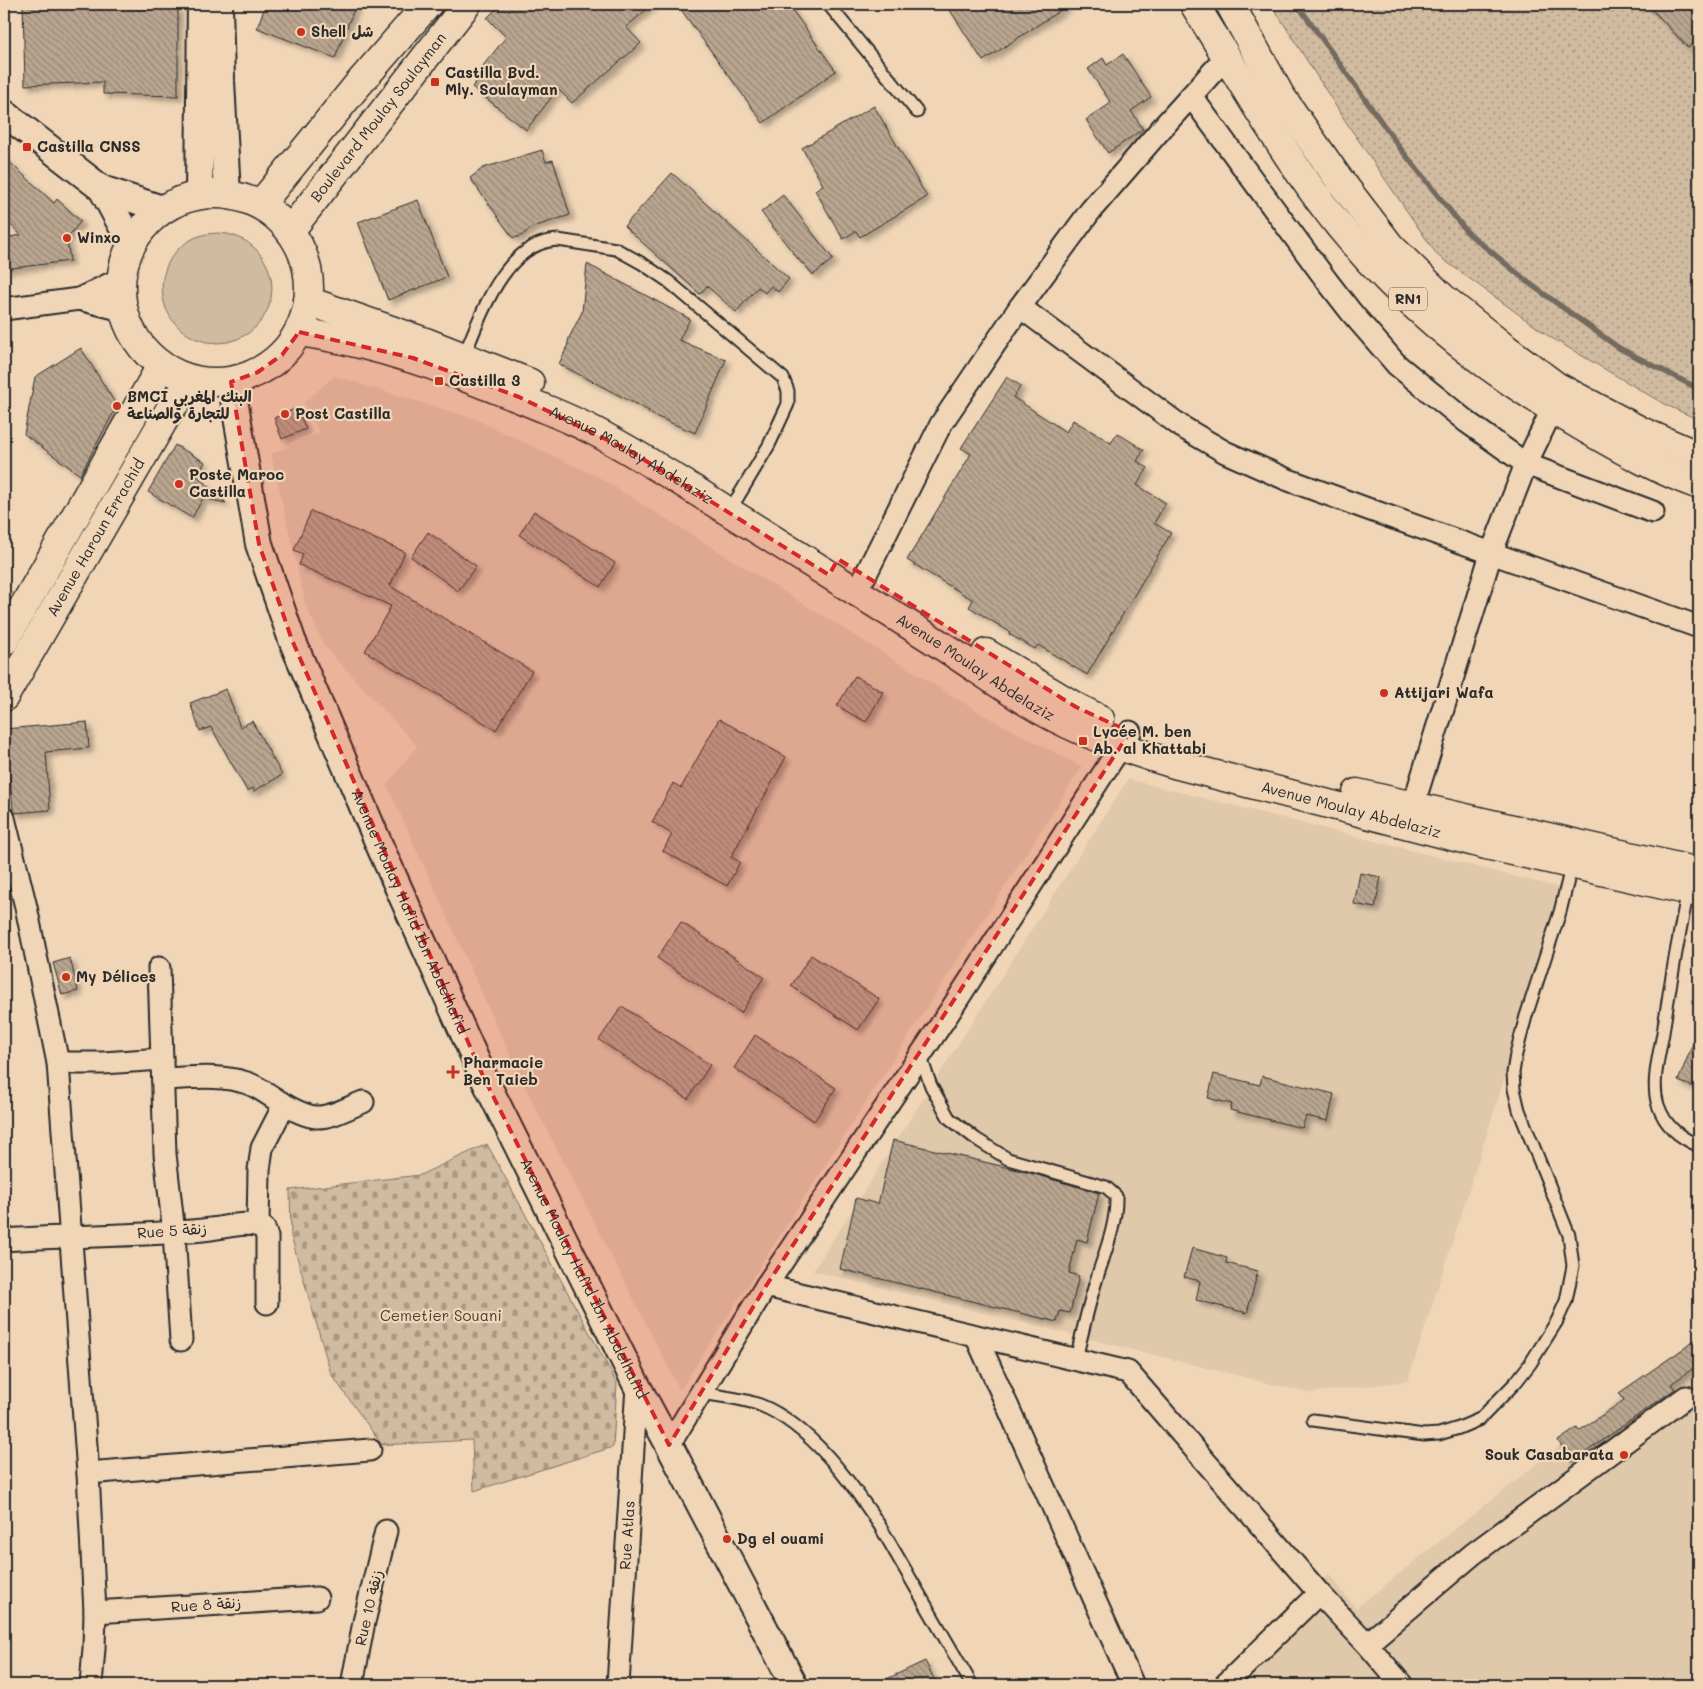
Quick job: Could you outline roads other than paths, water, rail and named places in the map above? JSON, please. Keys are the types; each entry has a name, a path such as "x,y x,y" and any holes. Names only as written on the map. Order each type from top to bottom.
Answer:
{"main road":[{"name":"Boulevard Moulay Soulayman","path":"260,205 355,88 428,4"},
{"name":"Boulevard Moulay Soulayman","path":"290,232 467,4"},
{"name":"RN1","path":"1230,4 1280,95 1338,178 1390,246 1443,298 1556,386 1641,431 1699,456"},
{"name":"RN1","path":"1194,9 1227,56 1275,135 1320,202 1370,263 1428,317 1480,360 1552,410 1668,474 1699,485"},
{"path":"199,194 228,194 260,205 277,217 290,232 302,253 308,276 308,301 299,332 282,355 258,372 231,382 212,383 176,375 160,366 143,349 131,332 123,310 120,295 120,278 124,260 131,243 145,224 162,209 180,200 199,194"},
{"name":"Avenue Moulay Abdelaziz","path":"308,301 464,356 532,383 622,427 733,505 834,567 966,661 1028,702 1065,722 1126,739"},
{"name":"Avenue Moulay Abdelaziz","path":"299,332 330,336 413,358 546,409 593,431 733,505"},
{"name":"Avenue Haroun Errachid","path":"4,641 160,366"},
{"name":"Avenue Haroun Errachid","path":"4,697 169,411 193,380"},
{"name":"Avenue Moulay Abdelaziz","path":"834,567 865,576 1126,739 1178,765 1242,774 1695,885"},
{"name":"Avenue Moulay Abdelaziz","path":"1412,816 1572,864 1695,885"}],"street":[{"path":"199,194 201,4"},
{"path":"219,4 221,81 228,194"},
{"path":"865,576 942,424 1020,307 1091,210 1227,56"},
{"path":"1191,96 1327,281 1397,365 1467,422 1526,464 1653,512"},
{"path":"4,113 102,189 162,209"},
{"path":"102,189 131,243"},
{"path":"4,309 79,299 120,278"},
{"path":"79,299 123,310"},
{"path":"1020,307 1182,427 1225,452 1286,479 1699,627"},
{"name":"Avenue Moulay Hafid Ibn Abdelhafid","path":"231,382 259,544 292,640 381,849 483,1076 637,1386 794,1685"},
{"path":"1412,816 1491,554 1526,464 1552,410"},
{"path":"669,1445 766,1286 950,1012 1126,739"},
{"path":"4,818 26,907 58,1063 88,1472 94,1612 91,1685"},
{"path":"159,968 165,1154 174,1233 182,1340"},
{"path":"58,1063 102,1063 233,1079 260,1088 284,1105 303,1114 315,1117 327,1115 363,1102"},
{"path":"267,1303 267,1237 264,1228 258,1226 258,1170 262,1148 284,1105"},
{"name":"Rue 5 زنقة","path":"4,1240 174,1233 244,1225 258,1226"},
{"path":"766,1286 1128,1372 1319,1593 1402,1685"},
{"path":"976,1336 1132,1685"},
{"name":"Rue Atlas","path":"618,1685 637,1386"},
{"path":"1367,1644 1473,1554 1686,1397"},
{"path":"88,1472 370,1450"},
{"name":"Rue 10 زنقة","path":"352,1685 364,1622 386,1531"},
{"path":"1225,1685 1319,1593"},
{"name":"Rue 8 زنقة","path":"94,1612 317,1598"}],"lane":[{"path":"828,4 917,112"},
{"path":"464,356 485,306 511,263 522,254 548,240 616,249 668,281 783,378 788,391 788,404 769,445 733,505"},
{"path":"1313,1420 1424,1435 1439,1434 1458,1428 1480,1419 1516,1382 1530,1364 1557,1321 1566,1301 1573,1266 1569,1235 1518,1110 1513,1074 1526,1016 1560,912 1572,864"},
{"path":"1695,885 1674,955 1655,1092 1663,1117 1670,1128 1699,1146"},
{"path":"920,1055 930,1086 949,1118 976,1139 1008,1160 1106,1187 1116,1196 1116,1209 1112,1226 1095,1283 1076,1360"},
{"path":"700,1393 758,1404 778,1413 813,1440 866,1505 880,1526 972,1685"}],"waterway":[{"path":"1297,4 1400,148 1467,232 1533,286 1619,348 1699,389"}],"place":[{"name":"Shell شل","path":"301,32"},
{"name":"Castilla Bvd. Mly. Soulayman","path":"435,82"},
{"name":"Castilla CNSS","path":"27,147"},
{"name":"Winxo","path":"67,238"},
{"name":"Castilla 3","path":"439,381"},
{"name":"BMCI البنك المغربي للتجارة والصناعة","path":"117,406"},
{"name":"Post Castilla","path":"285,414"},
{"name":"Poste Maroc Castilla","path":"179,484"},
{"name":"Attijari Wafa","path":"1384,693"},
{"name":"Lycée M. ben Ab. al Khattabi","path":"1083,741"},
{"name":"My Délices","path":"66,977"},
{"name":"Pharmacie Ben Taieb","path":"453,1072"},
{"name":"Souk Casabarata","path":"1624,1455"},
{"name":"Dg el ouami","path":"727,1539"}],"park label":[{"name":"Cemetier Souani","path":"441,1316"}]}
